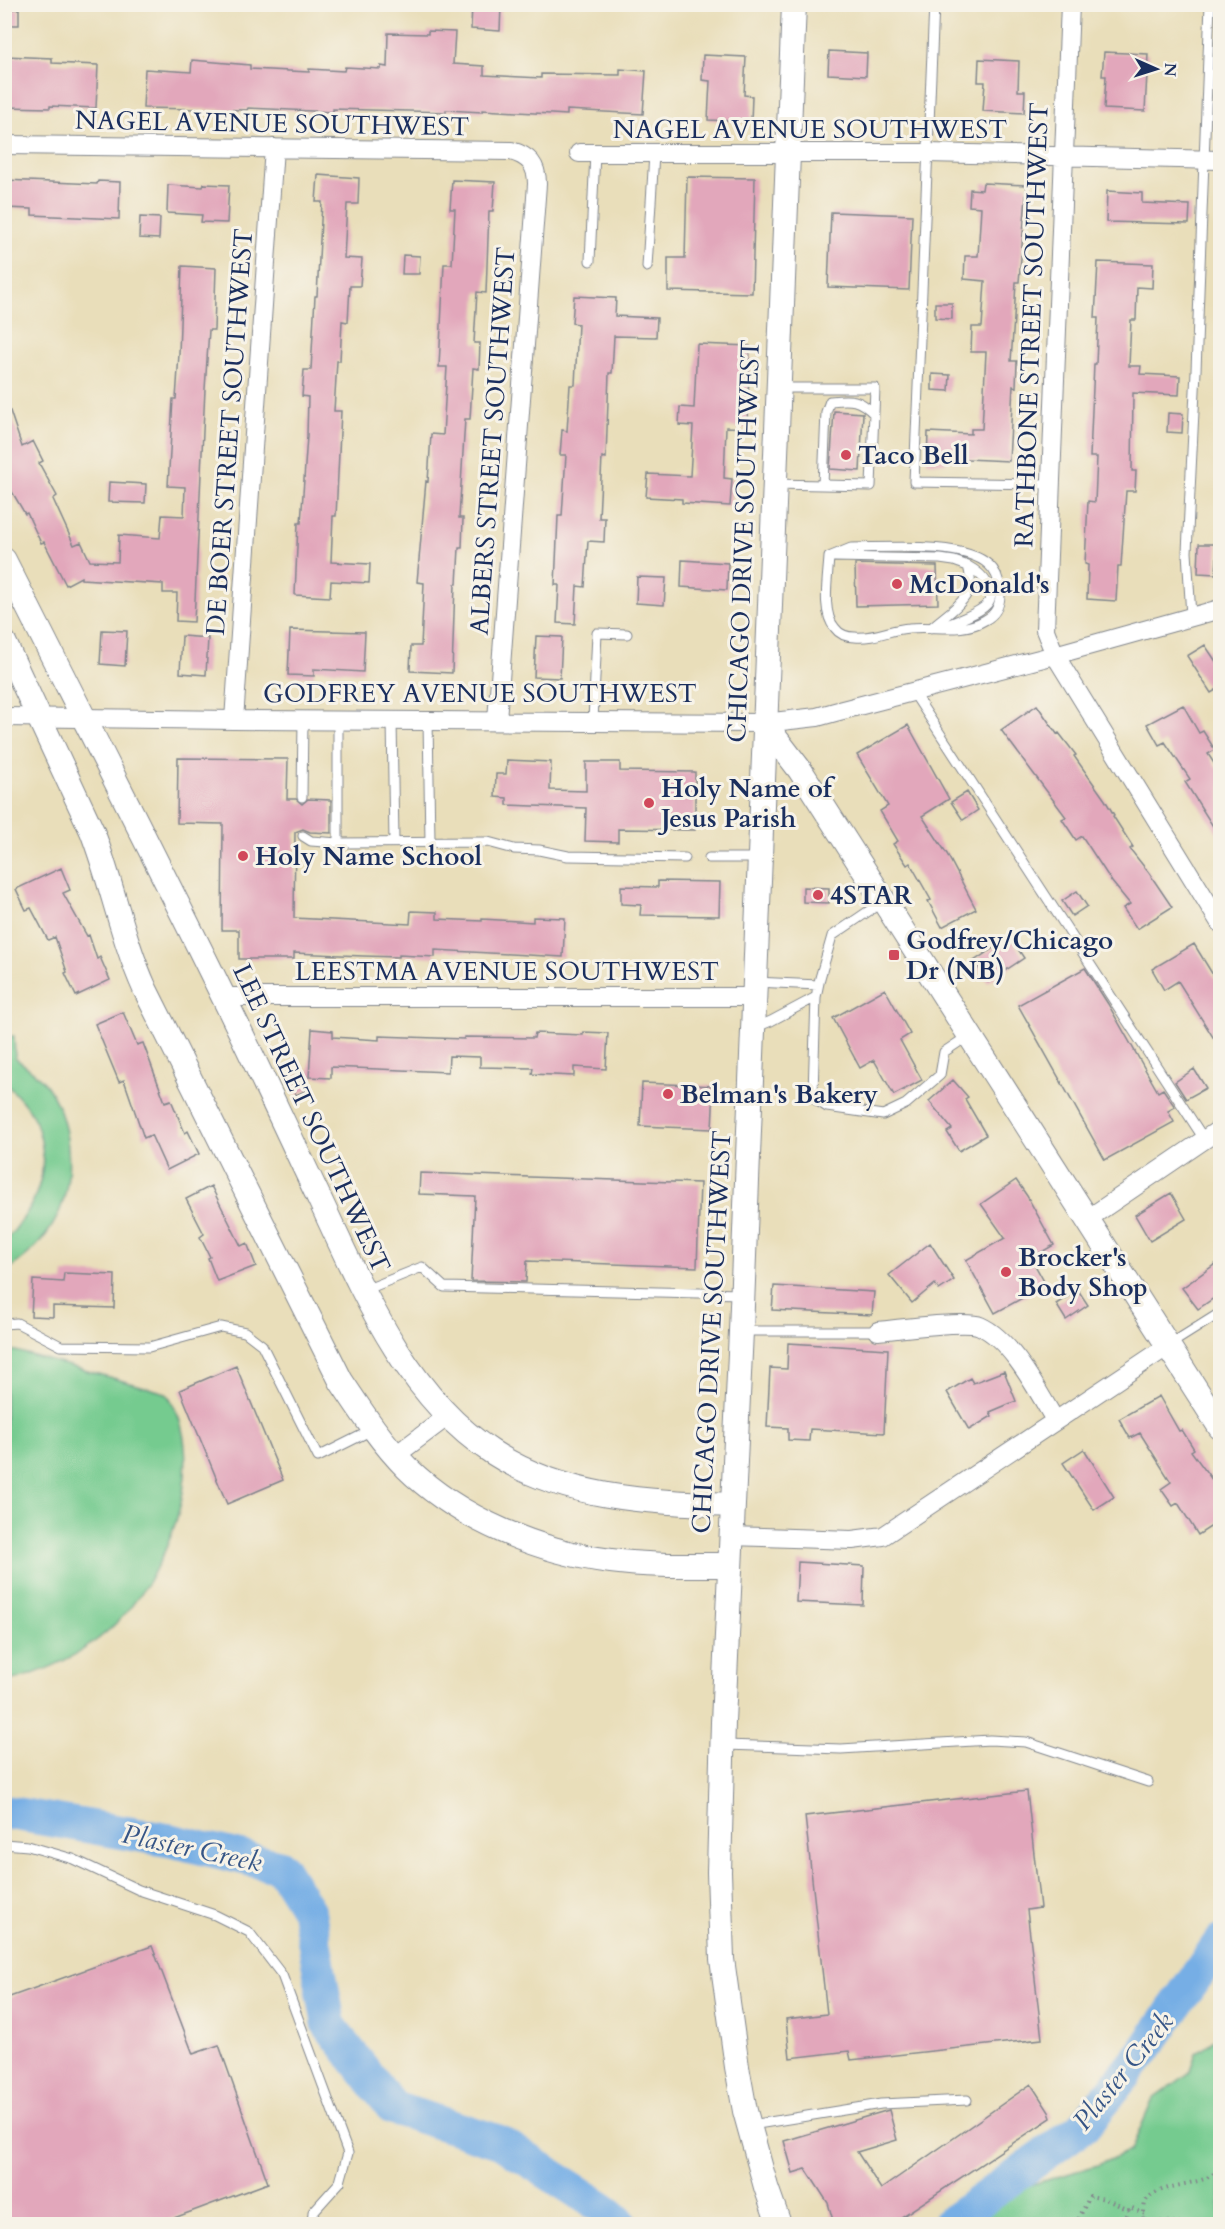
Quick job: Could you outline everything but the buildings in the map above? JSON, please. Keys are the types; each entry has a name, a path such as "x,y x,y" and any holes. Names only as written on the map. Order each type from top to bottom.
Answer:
{"main road":[{"name":"CHICAGO DRIVE SOUTHWEST","path":"779,2224 749,2126 737,2067 722,1959 719,1872 730,1536 741,1331 794,4"},
{"name":"LEE STREET SOUTHWEST","path":"4,560 224,997 363,1291 415,1376 448,1416 491,1452 556,1484 599,1495 662,1502 732,1505"},
{"path":"4,642 81,802 100,851 132,959 145,989 341,1381 374,1429 407,1468 441,1496 480,1519 540,1545 612,1561 729,1565"},
{"path":"764,723 800,770 1086,1220 1221,1426"}],"street":[{"name":"RATHBONE STREET SOUTHWEST","path":"1070,4 1044,621 1047,639 1055,655 1221,923"},
{"name":"NAGEL AVENUE SOUTHWEST","path":"4,145 511,151 525,156 534,166"},
{"name":"DE BOER STREET SOUTHWEST","path":"234,720 274,148"},
{"name":"NAGEL AVENUE SOUTHWEST","path":"587,153 927,153 1212,160"},
{"name":"ALBERS STREET SOUTHWEST","path":"497,720 537,184 534,166"},
{"name":"GODFREY AVENUE SOUTHWEST","path":"4,717 764,723 818,717 1221,609"},
{"name":"LEESTMA AVENUE SOUTHWEST","path":"224,997 754,990"},
{"path":"1086,1220 1220,1129"},
{"path":"878,1331 963,1324 980,1326 995,1336 1012,1354 1030,1377 1055,1420"},
{"path":"730,1536 852,1540 883,1536 1168,1346"},
{"path":"396,1455 448,1416"}],"lane":[{"path":"934,4 914,482 1050,484"},
{"path":"1191,616 1187,552 1212,160 1210,4"},
{"path":"587,153 590,261"},
{"path":"646,267 654,154"},
{"path":"774,484 871,486 875,388 777,388"},
{"path":"823,485 826,412 830,401 849,399 863,403 874,414"},
{"path":"851,548 934,548 967,553 988,564 996,574 1000,590 999,600 995,612 978,624 965,627 903,628 861,638 841,634 827,615 829,557 851,548"},
{"path":"829,557 940,559 968,566 985,579 989,588 989,598 984,607 935,628"},
{"path":"935,628 968,595 971,583 968,566"},
{"path":"593,721 597,633 627,634"},
{"path":"913,692 1204,1140"},
{"path":"302,797 303,720"},
{"path":"338,720 338,843"},
{"path":"392,720 394,842"},
{"path":"428,720 430,842"},
{"path":"303,836 311,842 488,842 514,849 539,850 567,856 685,858"},
{"path":"709,858 759,858"},
{"path":"884,901 832,936 816,997 813,1093 816,1100 827,1107 883,1115 906,1104 940,1075 944,1052 970,1035"},
{"path":"754,990 818,985"},
{"path":"752,1028 771,1021 816,997"},
{"path":"363,1291 422,1267 444,1287 742,1294"},
{"path":"1168,1346 1221,1313"},
{"path":"4,1323 17,1323 61,1346 149,1347 221,1327 245,1332 262,1345 318,1457 374,1429"},
{"path":"741,1331 878,1331"},
{"path":"722,1745 841,1749 990,1740 1026,1742 1148,1782"},
{"path":"4,1844 28,1846 73,1859 139,1890 215,1915 249,1932 282,1975 348,2153 340,2182 313,2212 312,2224"},
{"path":"749,2126 881,2104 967,2100"}],"path":[{"path":"1142,2224 1146,2214 1144,2206 1146,2199 1155,2192 1206,2178 1221,2169"},
{"path":"1076,2224 1090,2196 1105,2199 1129,2210"},
{"path":"1127,2224 1124,2223 1131,2206 1146,2214"},
{"path":"1149,2224 1164,2221 1182,2224"}],"green space":[{"path":"5,1036 14,1036 15,1058 44,1082 56,1103 63,1121 69,1161 63,1200 56,1219 37,1246 5,1272 5,1241 33,1201 42,1171 43,1156 41,1140 33,1117 5,1083"},
{"path":"5,1350 16,1351 166,1393 180,1421 185,1452 184,1484 177,1518 165,1550 149,1581 130,1607 110,1629 74,1655 33,1674 5,1682"},
{"path":"1220,2036 1220,2224 971,2224 1002,2193 1098,2165 1131,2150 1153,2099 1189,2073 1196,2053"}],"waterway":[{"name":"Plaster Creek","path":"4,1812 173,1841 281,1867 309,1912 329,2025 393,2108 500,2142 603,2208 621,2224"},
{"name":"Plaster Creek","path":"948,2224 1084,2126 1143,2053 1220,1942"}],"place":[{"name":"Taco Bell","path":"846,455"},
{"name":"McDonald's","path":"897,584"},
{"name":"Holy Name of Jesus Parish","path":"649,803"},
{"name":"Holy Name School","path":"243,856"},
{"name":"4STAR","path":"818,895"},
{"name":"Godfrey/Chicago Dr (NB)","path":"894,955"},
{"name":"Belman's Bakery","path":"668,1094"},
{"name":"Brocker's Body Shop","path":"1006,1272"}]}
